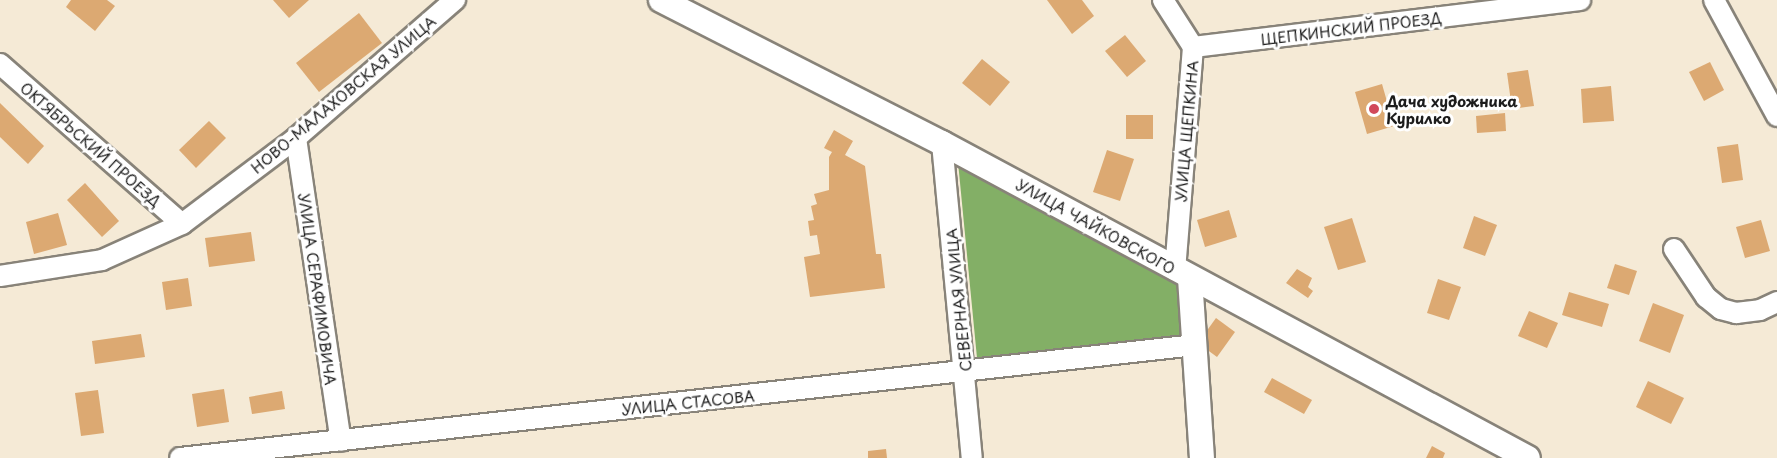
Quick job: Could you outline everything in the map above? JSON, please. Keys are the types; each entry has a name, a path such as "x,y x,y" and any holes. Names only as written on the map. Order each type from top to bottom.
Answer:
{"street":[{"name":"НОВО-МАЛАХОВСКАЯ УЛИЦА","path":"0,276 102,260 182,224 296,138 455,0"},
{"name":"УЛИЦА ЧАЙКОВСКОГО","path":"661,0 942,142 1528,458"},
{"name":"УЛИЦА ЩЕПКИНА","path":"1163,0 1193,47 1183,274"},
{"name":"ЩЕПКИНСКИЙ ПРОЕЗД","path":"1193,47 1580,0"},
{"path":"1714,0 1777,116"},
{"name":"ОКТЯБРЬСКИЙ ПРОЕЗД","path":"0,64 182,224"},
{"name":"УЛИЦА СЕРАФИМОВИЧА","path":"296,138 330,447"},
{"name":"СЕВЕРНАЯ УЛИЦА","path":"942,142 972,458"},
{"path":"1674,249 1706,297 1721,309 1736,313 1760,310 1777,302"},
{"path":"1183,274 1196,345 1202,458"},
{"name":"УЛИЦА СТАСОВА","path":"180,458 330,447 1196,345"}],"green space":[{"path":"958,162 1179,283 1183,337 977,358"}],"building":[{"path":"71,0 107,0 115,6 95,31 66,7"},
{"path":"273,0 309,0 289,18"},
{"path":"1047,0 1082,0 1094,16 1072,34"},
{"path":"359,13 382,43 319,92 296,63"},
{"path":"1125,35 1146,61 1127,77 1105,51"},
{"path":"982,59 1010,82 990,106 962,83"},
{"path":"1710,62 1724,90 1704,101 1689,72"},
{"path":"1528,70 1534,106 1512,109 1507,73"},
{"name":"Дача художника Курилко","path":"1382,84 1394,126 1367,134 1355,92"},
{"path":"1611,86 1614,121 1583,123 1581,89"},
{"path":"0,103 44,146 28,164 0,137"},
{"path":"1505,113 1506,131 1477,133 1476,116"},
{"path":"1126,115 1153,115 1153,139 1126,139"},
{"path":"209,121 226,138 196,168 179,150"},
{"path":"834,130 853,141 845,155 865,166 876,254 881,254 885,288 810,297 804,257 820,254 817,235 810,236 808,221 814,220 811,206 817,204 814,194 829,190 829,157 832,152 824,148"},
{"path":"1738,144 1743,180 1722,183 1717,147"},
{"path":"1107,150 1134,159 1120,201 1093,192"},
{"path":"85,183 119,221 102,237 67,200"},
{"path":"1229,210 1237,237 1205,247 1197,220"},
{"path":"58,213 67,245 34,254 26,222"},
{"path":"1474,216 1497,225 1485,256 1463,248"},
{"path":"1352,218 1366,262 1338,270 1324,227"},
{"path":"1761,220 1770,251 1745,258 1736,227"},
{"path":"251,232 255,261 209,267 205,238"},
{"path":"1615,264 1637,271 1629,295 1607,288"},
{"path":"1297,269 1312,278 1308,287 1313,291 1308,298 1286,283"},
{"path":"188,278 192,306 166,310 162,282"},
{"path":"1438,279 1461,287 1449,320 1427,313"},
{"path":"1569,292 1609,304 1602,327 1562,315"},
{"path":"1653,303 1684,315 1670,353 1639,341"},
{"path":"1529,311 1558,323 1547,348 1518,336"},
{"path":"1216,318 1235,332 1217,357 1198,343"},
{"path":"141,334 145,357 95,364 92,341"},
{"path":"1272,378 1312,400 1304,414 1264,392"},
{"path":"1648,381 1684,398 1671,424 1636,407"},
{"path":"224,389 229,422 197,427 192,394"},
{"path":"98,390 104,433 81,436 75,393"},
{"path":"282,391 285,409 252,414 249,397"},
{"path":"1432,446 1445,453 1443,458 1426,458"},
{"path":"886,449 887,458 868,458 868,451"}],"place":[{"name":"Дача художника Курилко","path":"1374,109"}]}
